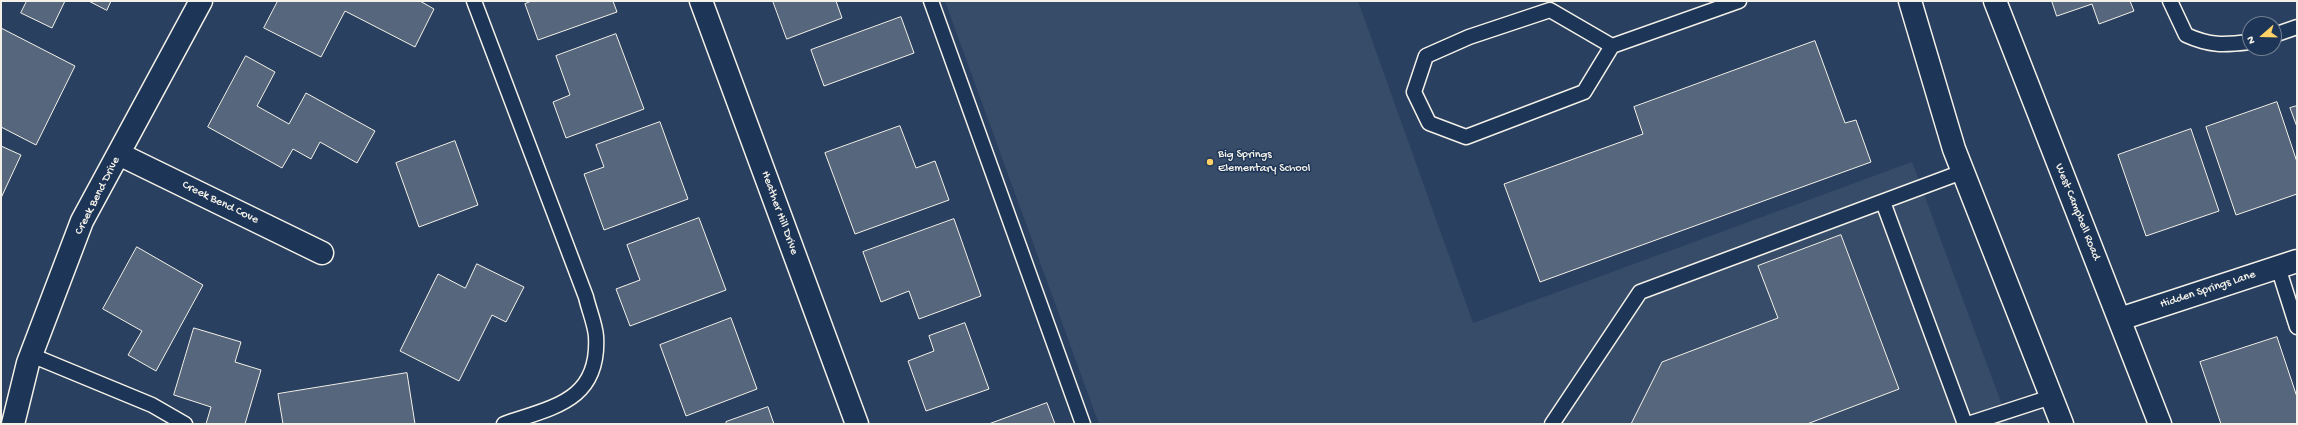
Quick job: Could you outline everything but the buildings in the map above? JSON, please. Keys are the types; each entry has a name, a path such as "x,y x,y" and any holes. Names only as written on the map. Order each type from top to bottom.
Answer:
{"street":[{"name":"Creek Bend Drive","path":"13,424 31,355 82,221 201,1"},
{"name":"Heather Hill Drive","path":"701,1 857,424"},
{"path":"1910,1 1962,172 2062,424"},
{"name":"West Campbell Road","path":"1995,1 2160,424"},
{"name":"Creek Bend Cove","path":"119,154 322,253"},
{"name":"Hidden Springs Lane","path":"2120,319 2288,264"}],"lane":[{"path":"474,1 586,297 596,335 595,358 592,372 584,386 572,398 504,424"},
{"path":"931,1 1083,424"},
{"path":"1612,46 1550,10 1469,37 1426,56 1414,92 1429,123 1466,137 1584,92 1612,46 1739,1"},
{"path":"2170,1 2186,35 2203,43 2222,46 2242,43"},
{"path":"2282,32 2297,27"},
{"path":"1552,424 1640,292 1962,172"},
{"path":"1883,202 1967,424 2051,397"},
{"path":"2288,264 2297,327"},
{"path":"31,355 152,405 185,424"}],"shaded area":[{"name":"Big Springs Elementary School","path":"945,1 1358,1 1473,323 1912,162 2009,424 1099,424"}],"place":[{"name":"Big Springs Elementary School","path":"1210,162"}]}
